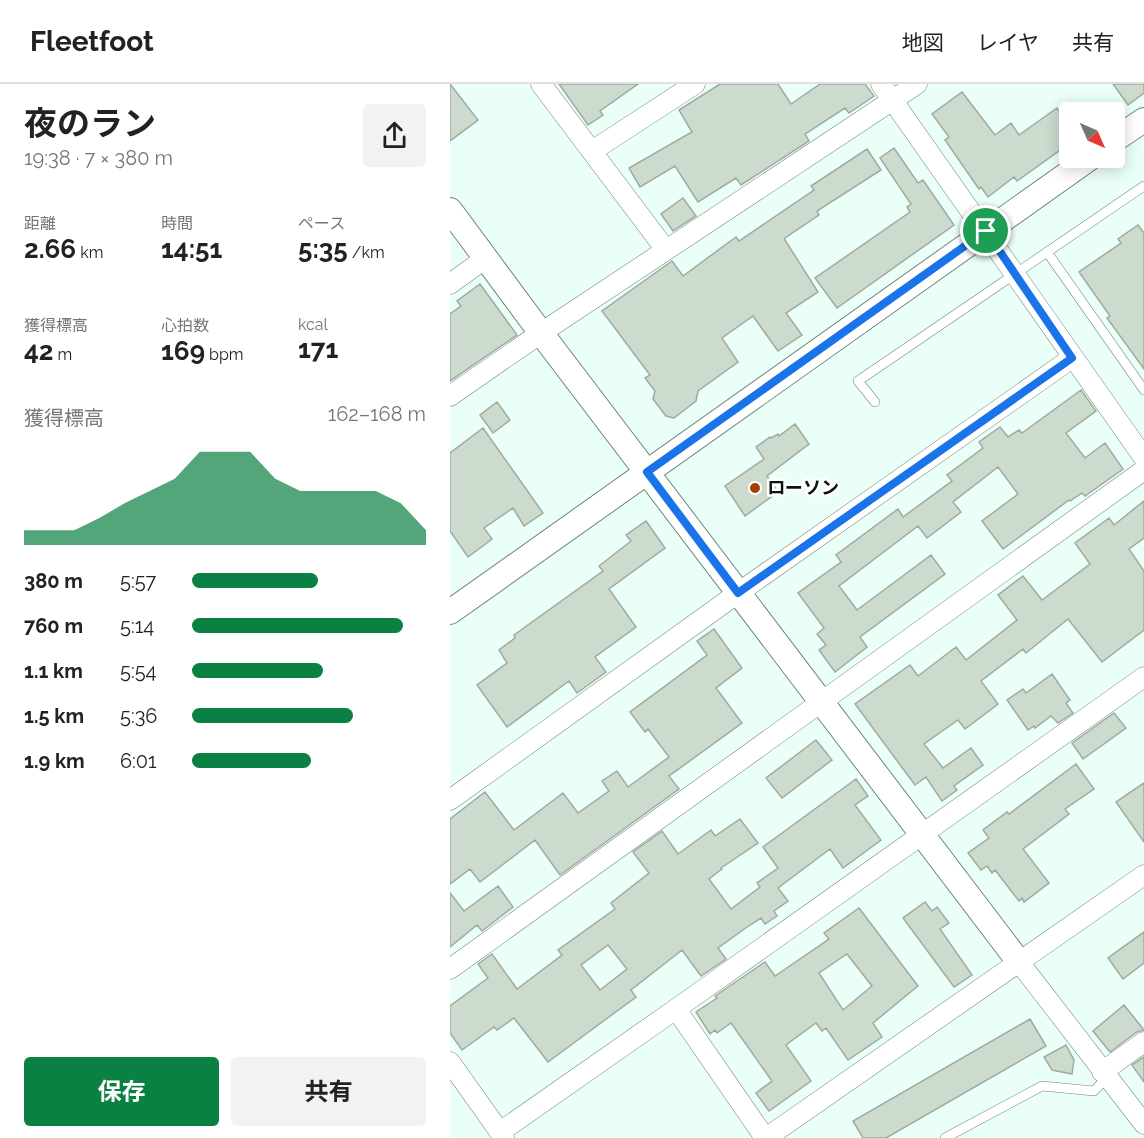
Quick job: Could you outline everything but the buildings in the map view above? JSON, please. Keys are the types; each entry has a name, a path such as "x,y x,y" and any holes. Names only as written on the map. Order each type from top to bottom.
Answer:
{"street":[{"path":"542,84 666,250"},
{"path":"592,151 695,84"},
{"path":"881,84 1144,458"},
{"path":"450,396 541,333 917,84"},
{"path":"1125,133 1144,120"},
{"path":"450,612 1076,168"},
{"path":"450,210 738,593 1144,1124"},
{"path":"450,284 486,258"},
{"path":"450,800 738,593 1072,358"},
{"path":"450,969 1144,470"},
{"path":"450,1062 502,1135 1144,677"},
{"path":"676,1009 766,1138 1144,875"},
{"path":"1105,1075 1144,1042"}],"lane":[{"path":"875,402 858,381 1144,186"},
{"path":"1047,252 1144,390"},
{"path":"945,1138 1042,1086 1094,1091 1105,1075"}],"place":[{"name":"ローソン","path":"755,488"}],"route":[{"path":"986,231 1072,358 738,593 647,472 986,231"}]}
